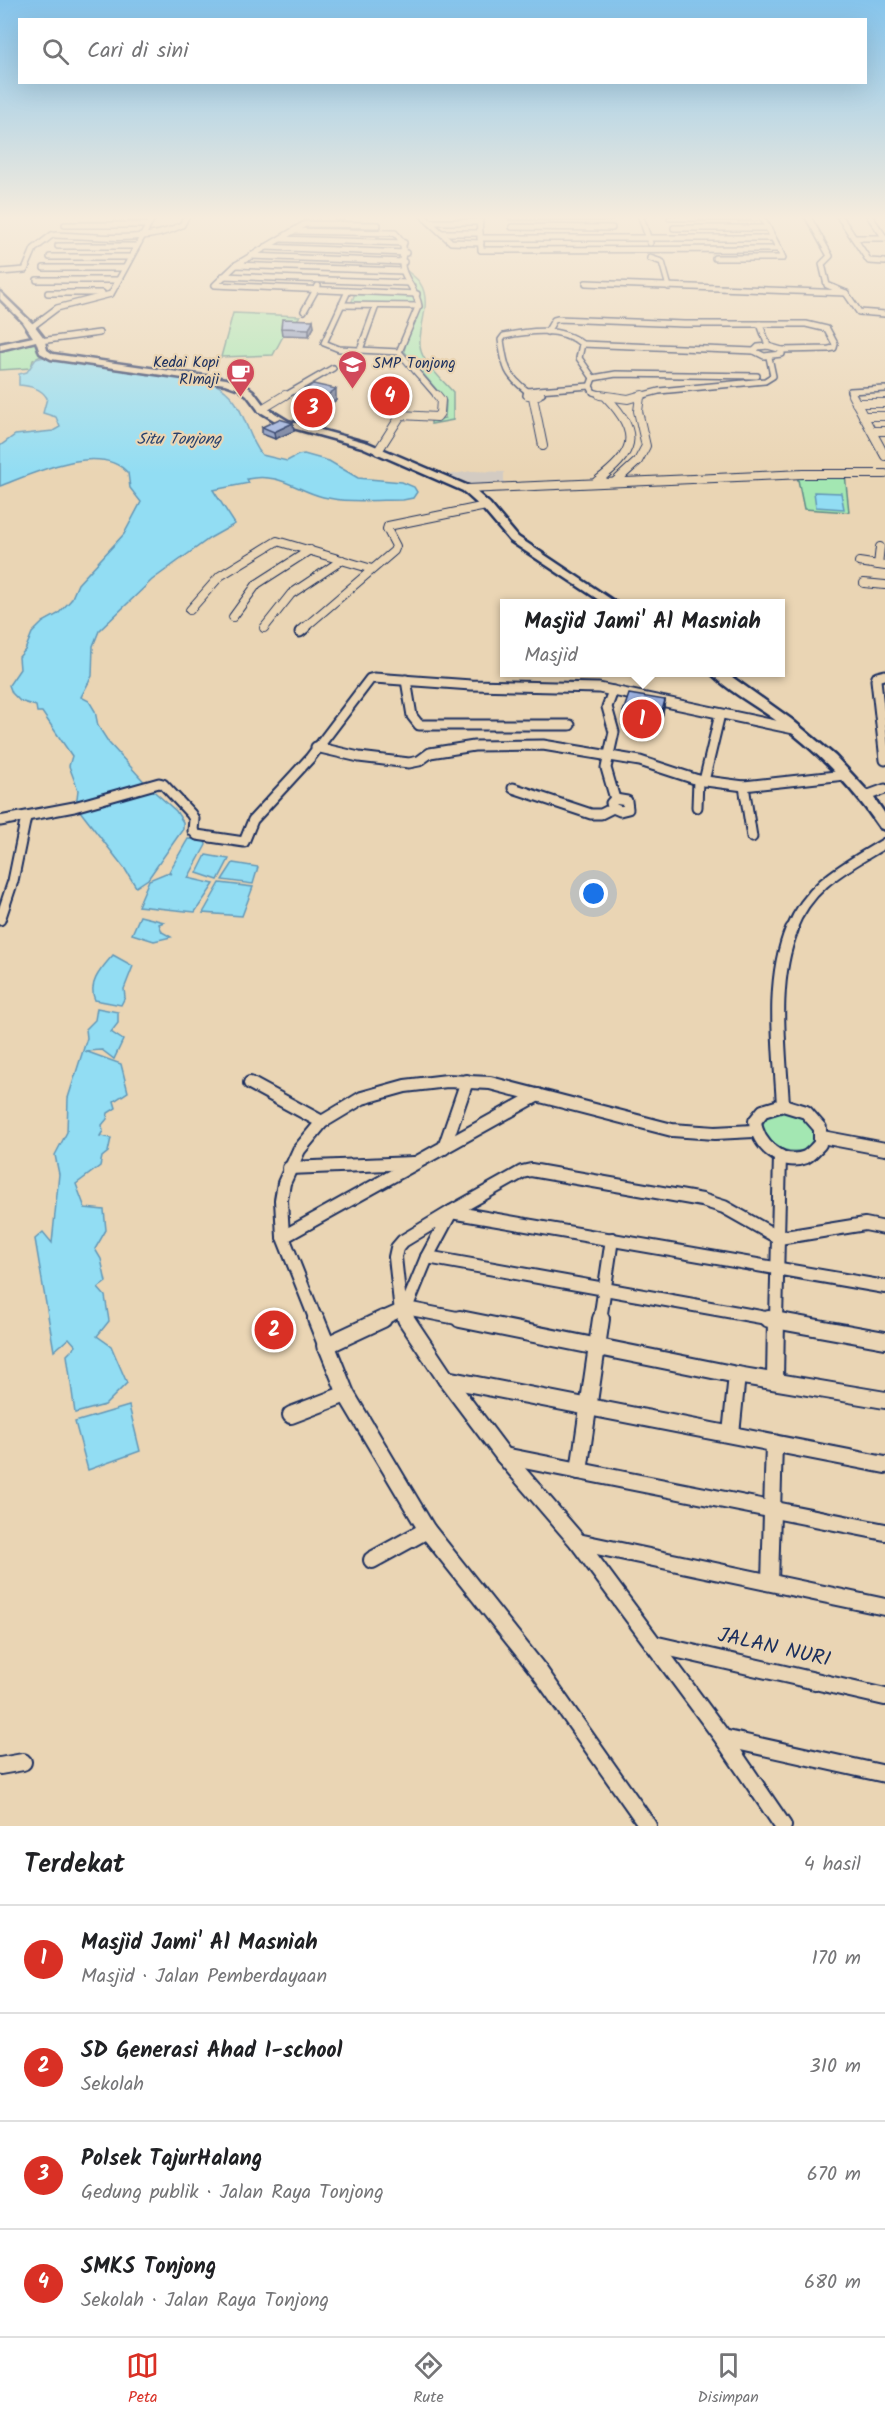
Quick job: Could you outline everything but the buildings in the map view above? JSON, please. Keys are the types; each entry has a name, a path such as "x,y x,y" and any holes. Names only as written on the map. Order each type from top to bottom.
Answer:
{"main road":[{"path":"8,302 33,326 43,351 51,356 226,382 250,393 262,408 292,425 378,451 467,489 486,506 514,539 607,599"},
{"path":"0,347 40,339"},
{"path":"723,677 822,750 866,796 885,825"}],"street":[{"path":"33,326 57,308 83,302"},
{"path":"304,311 308,302"},
{"path":"342,302 324,343 339,349 399,352 441,400 440,413 437,417 401,416 378,451"},
{"path":"399,352 418,307 418,302"},
{"path":"852,302 859,312 885,314"},
{"path":"341,305 418,307"},
{"path":"360,350 376,306"},
{"path":"548,332 556,319 819,326 830,332 835,344 834,348 829,349 782,350 768,346 758,347 754,351"},
{"path":"568,335 579,321"},
{"path":"760,324 768,346"},
{"path":"597,482 627,454 631,444 623,417 607,398 592,389 527,391 513,380 506,370 501,340 509,335 548,332 568,335 582,344 754,351 759,355 769,357 782,354 782,350"},
{"path":"40,339 99,333"},
{"path":"582,344 579,358 593,378 592,389"},
{"path":"769,357 773,376"},
{"path":"262,408 333,368"},
{"path":"593,378 616,374 773,376"},
{"path":"607,398 628,399 659,391 756,382 773,376"},
{"path":"885,389 852,390 856,403 885,456"},
{"path":"527,391 525,394 533,397"},
{"path":"533,397 540,392"},
{"path":"533,397 543,446"},
{"path":"616,481 645,451 646,440 637,411 640,397"},
{"path":"856,403 885,403"},
{"path":"863,416 885,416"},
{"path":"872,431 885,431"},
{"path":"467,489 803,474 885,474"},
{"path":"300,632 396,548 387,529 388,526 486,506"},
{"path":"190,609 220,576 274,541 282,540 372,569"},
{"path":"859,562 881,565 880,547"},
{"path":"233,617 257,584 310,550"},
{"path":"264,628 291,594 342,560"},
{"path":"864,582 885,585"},
{"path":"885,675 877,677 876,680 885,760"},
{"path":"0,821 74,807 163,784 194,819 193,831 197,835 244,842 253,820 310,758 316,747 370,679 471,685 587,687 794,729"},
{"path":"406,680 412,716 419,725 570,725"},
{"path":"513,788 591,814 601,814 614,804 607,775 614,732 607,707 614,691"},
{"path":"697,807 701,781 720,714"},
{"path":"529,744 535,726"},
{"path":"316,747 359,757 409,763 419,761 427,754 435,752 474,746 529,744 609,755 652,765 701,781 744,786 845,775"},
{"path":"744,786 752,837"},
{"path":"866,796 885,789"},
{"path":"0,920 26,817"},
{"path":"783,1105 781,984 785,951 792,926 802,907 832,875 885,843"},
{"path":"648,1826 539,1671 427,1530 345,1394 283,1237 281,1200 290,1168 304,1143 322,1122 342,1108 385,1091 426,1083 467,1081 490,1083 672,1130 715,1133 754,1131"},
{"path":"444,1148 467,1081"},
{"path":"250,1083 322,1122"},
{"path":"283,1237 538,1095"},
{"path":"783,1105 806,1112 820,1128 822,1137 816,1151 809,1156 790,1159 763,1146 754,1131 757,1116 764,1110 783,1105"},
{"path":"822,1137 885,1149"},
{"path":"775,1380 780,1156"},
{"path":"290,1168 417,1163"},
{"path":"783,1826 723,1738 578,1542 504,1456 446,1379 403,1310 395,1257 397,1248 404,1241 512,1176 531,1170 702,1200 724,1207 779,1238 865,1224 885,1228"},
{"path":"451,1212 885,1287"},
{"path":"403,1310 451,1212"},
{"path":"579,1471 612,1239"},
{"path":"427,1257 885,1340"},
{"path":"325,1346 403,1310 737,1375 885,1400"},
{"path":"731,1434 737,1375"},
{"path":"446,1379 885,1465"},
{"path":"291,1415 345,1394"},
{"path":"770,1582 774,1443"},
{"path":"504,1456 885,1532"},
{"path":"372,1560 427,1530"},
{"path":"578,1542 885,1607"},
{"name":"JALAN NURI","path":"653,1644 885,1697"},
{"path":"723,1738 885,1774"},
{"path":"0,1766 23,1762"}],"shaded area":[{"path":"471,471 504,472 504,484 473,485 448,475"}],"green space":[{"path":"352,302 415,303 351,304"},
{"path":"416,302 425,302 420,348 429,366 453,392 453,420 431,424 431,421 445,418 446,401 404,351"},
{"path":"233,313 300,316 293,325 289,325 273,355 221,357"},
{"path":"35,340 41,356 33,360 31,368 0,370 0,347"},
{"path":"845,474 849,512 804,509 797,475"},
{"path":"779,1111 792,1113 807,1121 814,1138 807,1149 784,1150 767,1139 763,1131 763,1124 768,1117"}],"water":[{"name":"Situ Tonjong","path":"44,357 213,383 224,390 238,406 262,455 287,461 304,454 329,461 358,478 402,482 414,487 417,492 413,498 403,500 342,500 313,494 278,480 259,477 247,479 249,483 213,490 235,524 210,538 152,580 99,631 93,646 92,676 81,697 89,701 95,711 98,726 109,743 149,787 176,811 183,822 183,829 148,879 136,887 125,869 76,806 78,790 69,766 72,756 42,712 37,712 36,706 20,701 12,693 9,685 20,669 19,657 25,650 32,633 43,622 58,614 71,600 78,584 124,534 141,502 130,488 128,473 116,464 101,460 66,463 0,486 0,446 15,435 53,431 60,427 56,417 43,413 47,398 45,395 35,388 19,385 19,374 27,372 36,359"},
{"path":"814,492 841,493 844,509 816,507"},
{"path":"188,839 205,840 206,845 188,878 214,884 195,912 138,906 149,880 166,873 172,874 169,872"},
{"path":"206,855 229,859 218,880 197,873"},
{"path":"233,863 258,867 253,884 222,880"},
{"path":"220,883 253,887 242,916 203,913"},
{"path":"140,916 164,922 159,924 162,932 171,937 154,941 132,934"},
{"path":"113,955 133,966 124,989 125,997 121,1005 95,1000 93,994 97,976"},
{"path":"97,1008 118,1012 118,1023 111,1032 123,1040 114,1059 102,1050 85,1051 121,1064 128,1092 114,1101 116,1108 108,1113 102,1125 103,1131 100,1136 111,1138 108,1152 102,1157 100,1166 76,1184 85,1208 104,1210 106,1230 95,1249 101,1259 106,1282 98,1288 105,1296 109,1321 97,1336 111,1346 127,1383 105,1405 75,1413 67,1355 76,1346 69,1338 54,1351 35,1239 43,1232 52,1243 59,1174 55,1155 67,1132 68,1098 87,1038 86,1029 95,1020"},
{"path":"129,1406 140,1451 88,1470 75,1422"}],"place":[{"name":"SMP Tonjong","path":"352,390"},
{"name":"SMKS Tonjong","path":"390,396"},
{"name":"Kedai Kopi RImaji","path":"240,398"},
{"name":"Polsek TajurHalang","path":"313,408"},
{"name":"Masjid Jami' Al Masniah","path":"642,719"},
{"name":"SD Generasi Ahad I-school","path":"274,1330"}]}
